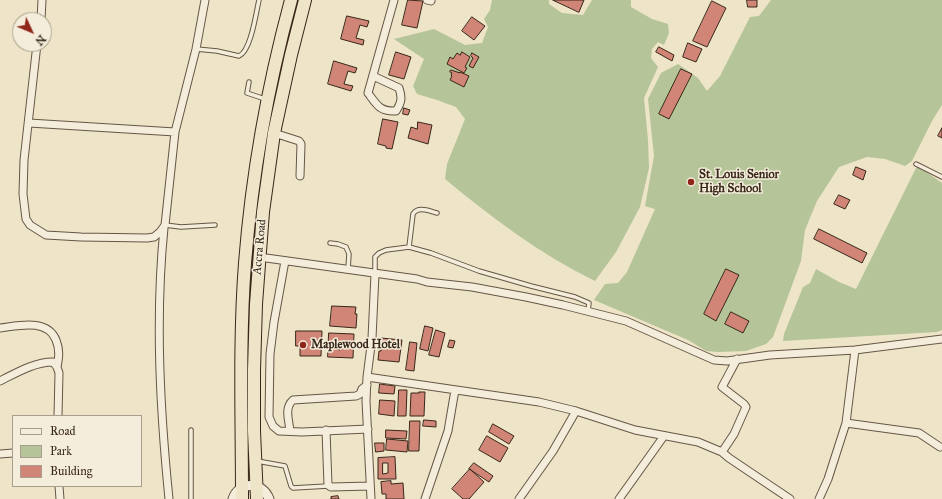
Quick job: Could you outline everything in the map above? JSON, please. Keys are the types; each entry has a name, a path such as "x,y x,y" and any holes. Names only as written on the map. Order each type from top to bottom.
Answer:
{"highway":[{"name":"Accra Road","path":"236,496 245,262 258,157 268,100 291,0"},
{"name":"Accra Road","path":"257,499 254,370 256,304 263,212 274,133 305,0"}],"street":[{"path":"41,12 42,0"},
{"path":"169,499 163,436 159,357 160,281 164,225 175,132 196,49 205,0"},
{"path":"373,76 399,88 402,96 401,104 396,111 387,112 377,106 368,93 394,0"},
{"path":"37,52 24,160 23,194 26,219 30,225 46,235 147,238 154,237 160,232 164,225"},
{"path":"29,123 175,132"},
{"path":"274,133 299,141 301,144 300,176"},
{"path":"259,257 417,279 427,282 479,288 563,305 626,321 714,360 727,361 777,354 855,350 942,339"},
{"path":"286,261 274,322 270,354 270,417 273,426 279,431 302,432 368,429"},
{"path":"370,499 366,401 367,377 372,338 375,274"},
{"path":"0,328 31,325 47,328 54,336 59,348 57,367"},
{"path":"819,499 828,479 846,423 855,350"},
{"path":"722,452 734,434 746,408 744,404 722,387 737,359"},
{"path":"0,381 26,368 45,362 52,362 57,367 59,373 58,415"},
{"path":"367,377 539,402 576,411 635,430 698,442 722,452 790,499"},
{"path":"290,431 287,409 288,404 293,400 356,396 360,394 362,389 367,385"},
{"path":"425,499 448,431 455,390"},
{"path":"519,499 553,452 576,411"},
{"path":"846,423 919,433 940,447"},
{"path":"326,430 328,485 350,488 370,486"},
{"path":"621,498 664,436"},
{"path":"0,454 12,453"},
{"path":"236,496 247,486 257,486 263,490 269,499"},
{"path":"59,487 60,499"}],"lane":[{"path":"196,49 217,51 239,56 242,54 248,45 259,0"},
{"path":"249,82 247,92 268,100"},
{"path":"916,164 942,176"},
{"path":"409,247 413,214 415,211 419,209 437,212"},
{"path":"164,225 181,227 215,225"},
{"path":"330,243 346,247 349,254 348,270"},
{"path":"375,274 375,257 379,253 386,250 409,247 431,253 479,271 575,297 589,303 588,311"},
{"path":"191,499 192,430"},
{"path":"256,461 285,466 292,488 330,486"}],"green space":[{"path":"492,0 549,0 549,4 562,13 583,15 592,0 631,0 631,7 652,19 668,24 669,33 664,45 658,42 652,49 651,58 658,67 644,98 649,168 640,207 616,252 595,281 536,247 481,208 445,179 447,164 465,119 456,107 417,94 413,86 424,59 394,39 434,29 465,45 482,43 488,27 484,19 490,10"},
{"path":"771,0 942,0 942,105 932,121 912,161 905,166 885,159 867,157 839,167 817,201 805,230 801,261 773,337 766,344 746,351 706,351 688,340 594,300 605,284 618,283 627,272 655,209 645,206 654,156 648,99 661,73 678,64 698,78 707,91 720,76 750,17 759,16"},
{"path":"918,166 942,183 942,330 937,332 783,341 784,334 803,287 810,283 816,269 839,282 856,289"}],"building":[{"path":"408,0 423,1 417,28 402,25"},
{"path":"553,0 584,0 579,12"},
{"path":"747,0 757,0 757,7 748,7"},
{"path":"712,1 726,8 707,47 693,41"},
{"path":"347,16 369,21 367,27 360,25 356,38 364,40 363,45 341,39"},
{"path":"472,17 485,26 474,40 462,31"},
{"path":"688,43 702,49 696,62 683,57"},
{"path":"659,47 674,55 672,61 656,52"},
{"path":"396,52 411,57 404,79 389,75"},
{"path":"462,52 470,57 464,73 447,64 450,57 453,59 457,53 460,55"},
{"path":"472,53 479,57 473,68 469,66 473,58 471,56"},
{"path":"334,61 357,68 355,73 348,71 344,84 353,86 351,91 328,84"},
{"path":"681,69 692,74 669,119 659,114"},
{"path":"451,70 469,76 464,87 450,80 452,76 452,73 450,72"},
{"path":"404,108 410,110 408,115 403,114"},
{"path":"383,119 398,122 392,149 378,144"},
{"path":"418,122 432,125 428,144 408,138 411,127 417,129"},
{"path":"942,128 942,138 938,136"},
{"path":"856,167 866,171 863,180 853,175"},
{"path":"839,195 850,200 845,209 834,204"},
{"path":"819,229 867,253 862,263 814,239"},
{"path":"726,269 739,275 716,321 704,314"},
{"path":"332,306 356,307 356,328 330,326"},
{"path":"731,312 749,321 743,333 725,324"},
{"path":"425,326 433,328 428,351 420,349"},
{"path":"436,330 445,333 439,357 429,355"},
{"path":"296,331 322,331 321,356 300,356 300,346 296,346"},
{"path":"329,333 354,334 353,358 328,357","holes":["337,342 341,343 340,350 336,349"]},
{"path":"381,338 402,340 399,362 378,360 379,351 381,351 382,344 380,344"},
{"path":"450,340 455,341 453,348 448,347"},
{"path":"410,342 417,343 414,371 406,370"},
{"path":"380,384 395,386 394,394 379,393"},
{"path":"399,390 407,390 406,416 398,416"},
{"path":"425,392 424,416 410,416 411,393"},
{"path":"380,400 395,401 394,416 379,414"},
{"path":"424,420 436,421 436,427 423,426"},
{"path":"410,421 420,421 419,451 409,451"},
{"path":"493,424 514,436 509,444 489,432"},
{"path":"386,430 407,431 406,439 386,438"},
{"path":"487,436 508,448 500,462 479,450"},
{"path":"387,439 408,441 407,452 386,450"},
{"path":"375,443 384,443 384,451 376,452"},
{"path":"395,457 396,479 378,479 378,458","holes":["383,463 388,463 388,473 383,474"]},
{"path":"474,463 493,476 489,482 469,469"},
{"path":"470,469 484,482 469,499 463,499 452,489"},
{"path":"391,481 391,484 403,483 404,499 386,499 386,494 382,494 381,482"},
{"path":"338,496 339,499 331,499 331,497"}],"place":[{"name":"St. Louis Senior High School","path":"691,182"},
{"name":"Maplewood Hotel","path":"303,345"}]}
